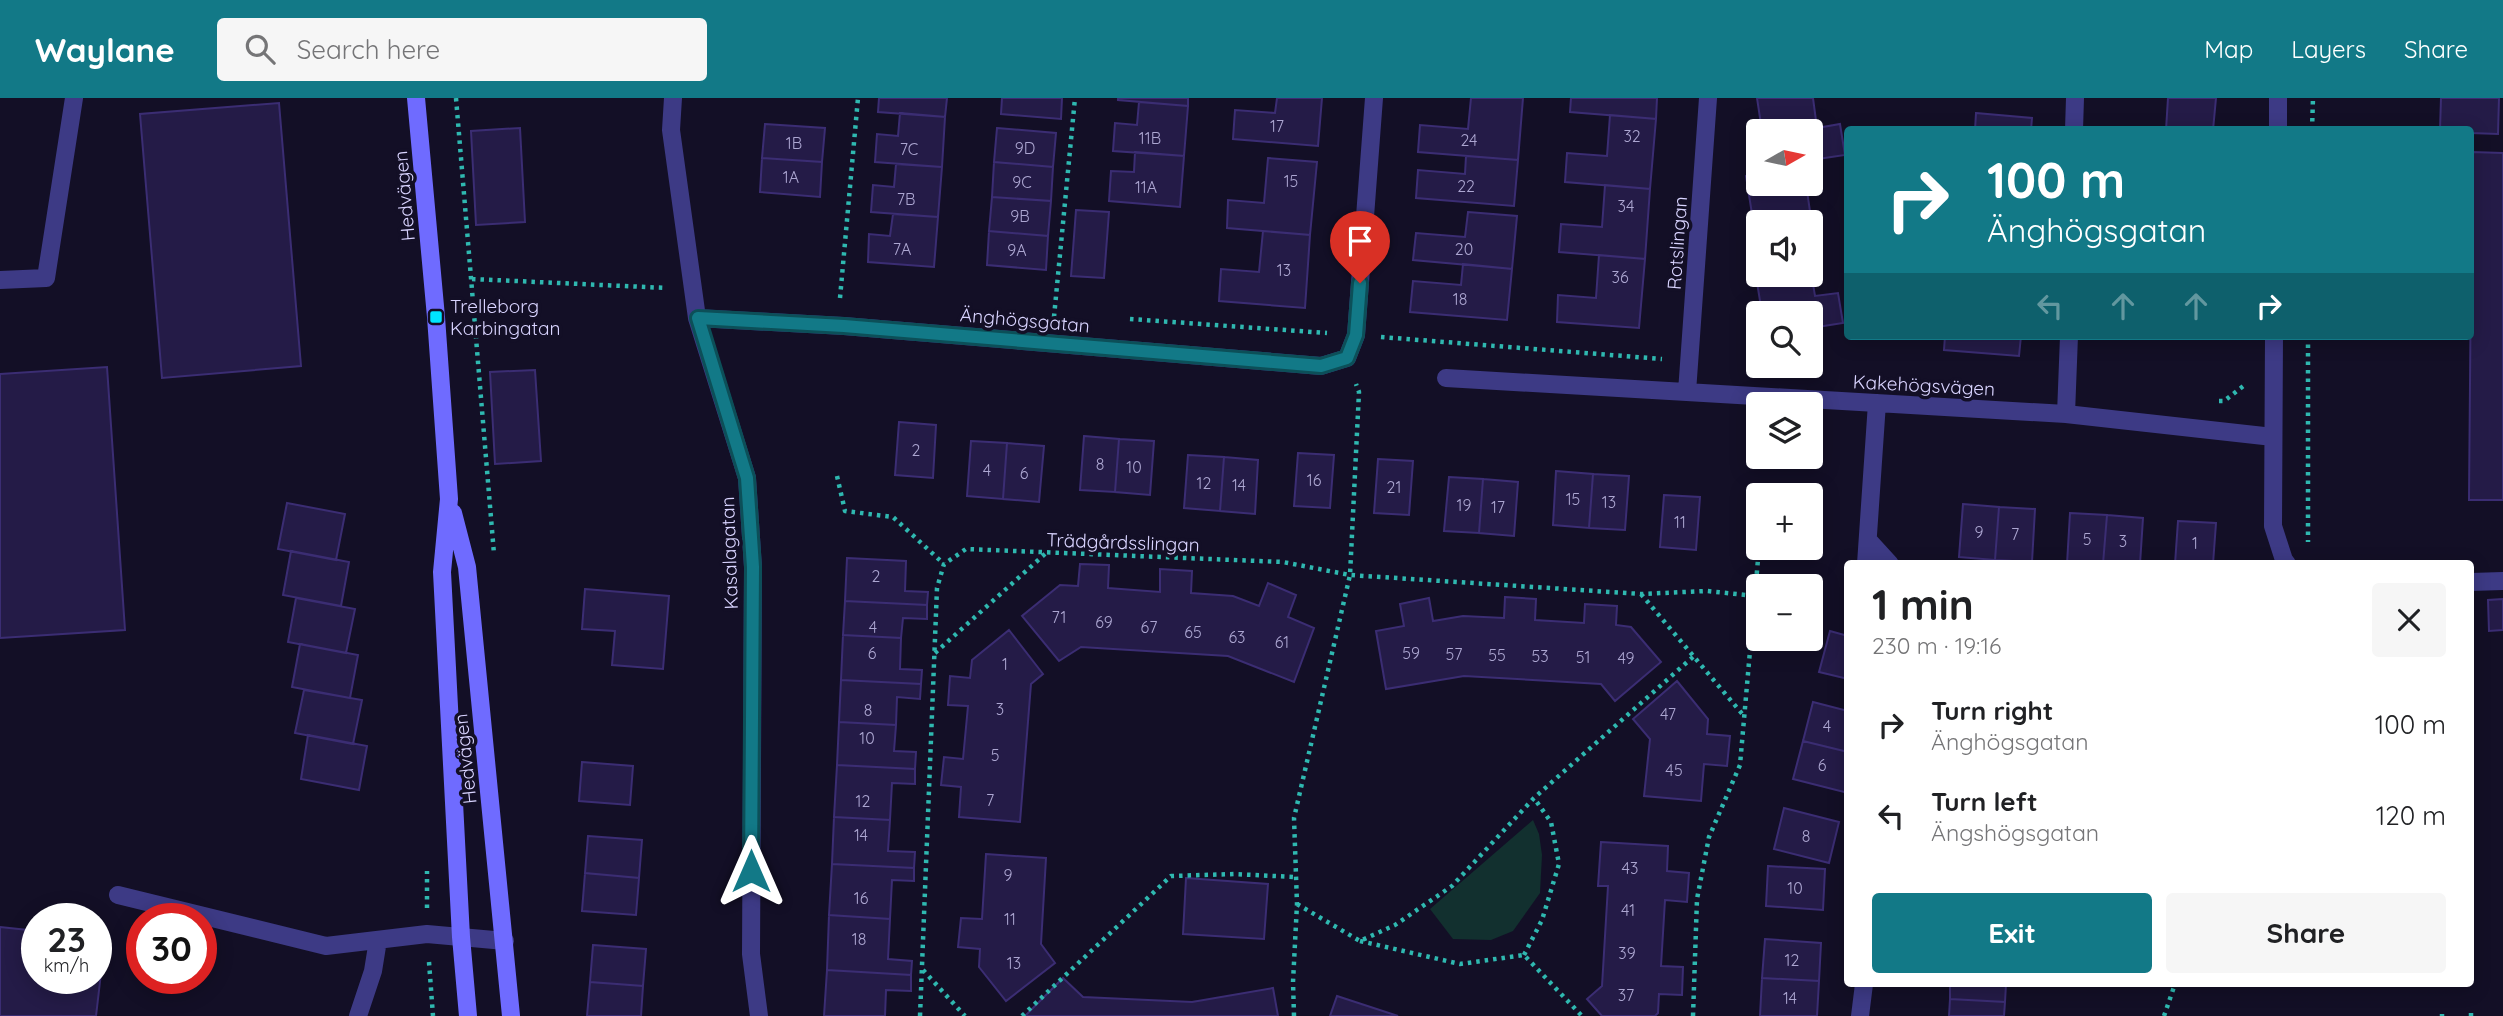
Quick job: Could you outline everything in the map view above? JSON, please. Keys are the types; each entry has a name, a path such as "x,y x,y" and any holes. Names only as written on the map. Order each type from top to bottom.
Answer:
{"main road":[{"name":"Hedvägen","path":"416,98 449,499 442,572 461,937 468,1016"},
{"name":"Hedvägen","path":"449,499 467,567 511,1016"}],"street":[{"path":"0,280 46,278 74,98"},
{"name":"Kasalagatan","path":"673,98 671,130 698,318 747,478 753,567 751,954 759,1016"},
{"path":"1347,358 1356,335 1374,98"},
{"name":"Rotslingan","path":"1687,392 1708,98"},
{"path":"2074,126 2075,98"},
{"path":"2278,98 2278,126"},
{"name":"Änghögsgatan","path":"698,318 844,326 1321,366 1347,358"},
{"path":"2066,414 2068,340"},
{"path":"2274,340 2273,526 2284,560"},
{"name":"Kakehögsvägen","path":"1446,378 2066,414 2273,437"},
{"path":"1866,560 1877,403"},
{"path":"1868,541 1886,560"},
{"path":"2474,582 2503,581"},
{"path":"118,895 326,946 427,934 505,941"},
{"path":"358,1016 373,971 378,940"},
{"path":"1860,1016 1864,987"}],"path":[{"path":"840,299 858,98"},
{"path":"1053,343 1075,98"},
{"path":"2312,126 2313,98"},
{"path":"472,279 693,289"},
{"path":"827,298 853,300"},
{"path":"1054,314 1066,315"},
{"path":"1127,319 1689,361"},
{"path":"2308,340 2308,550"},
{"path":"1294,1016 1297,904 1294,818 1350,575 1359,392 1347,358"},
{"path":"2211,400 2224,401 2244,384 2308,386"},
{"path":"836,476 845,511 893,517 944,564 937,588 920,1016"},
{"name":"Trädgårdsslingan","path":"944,564 967,549 1047,552 1283,562 1350,575 1642,594 1707,591 1746,595"},
{"path":"934,653 1047,552"},
{"path":"1642,594 1744,716"},
{"path":"1693,1016 1697,899 1709,837 1740,765 1750,651"},
{"path":"1360,941 1395,925 1452,886 1534,797 1694,656"},
{"path":"1524,955 1542,920 1559,864 1551,822 1534,797"},
{"path":"1022,1016 1171,876 1234,874 1294,877"},
{"path":"1297,904 1360,941 1460,964 1524,955"},
{"path":"1524,955 1582,1016"},
{"path":"922,970 965,1016"},
{"path":"2164,1016 2174,987"}],"green space":[{"path":"1533,820 1539,834 1542,855 1540,893 1513,931 1491,940 1453,939 1430,909"}],"building":[{"path":"879,98 947,98 945,117 878,112"},
{"path":"1002,98 1062,98 1061,119 1001,114"},
{"path":"1188,98 1188,106 1118,100"},
{"path":"1277,98 1322,98 1318,146 1233,139 1235,110 1275,113"},
{"path":"1471,98 1523,98 1518,160 1418,152 1420,125 1468,129"},
{"path":"1571,98 1657,98 1656,119 1570,112"},
{"path":"1757,98 1813,98 1816,119 1760,119"},
{"path":"2168,98 2216,98 2213,126 2166,126"},
{"path":"2441,98 2499,98 2498,134 2474,133 2474,126 2440,126"},
{"path":"1139,102 1188,106 1184,156 1113,151 1115,123 1137,125"},
{"path":"279,103 301,366 162,378 140,114"},
{"path":"900,113 945,117 942,167 875,162 877,134 898,136"},
{"path":"1976,113 2032,118 2031,126 1975,126"},
{"path":"1610,115 1656,119 1650,189 1565,182 1567,153 1607,156"},
{"path":"765,124 825,128 822,162 762,158"},
{"path":"1840,124 1844,155 1824,158 1824,127"},
{"path":"520,128 525,222 476,225 471,131"},
{"path":"997,128 1056,133 1053,167 994,162"},
{"path":"1135,152 1184,156 1180,207 1109,201 1111,171 1134,172"},
{"path":"2474,152 2503,153 2503,500 2469,500 2470,340 2474,340"},
{"path":"1466,156 1518,160 1514,206 1416,198 1418,170 1465,174"},
{"path":"762,158 822,162 820,197 760,192"},
{"path":"1268,158 1317,162 1310,235 1227,228 1228,200 1264,203"},
{"path":"994,162 1053,167 1051,201 992,197"},
{"path":"896,164 942,167 938,217 871,212 873,185 894,187"},
{"path":"1605,185 1650,189 1645,259 1559,252 1561,224 1602,227"},
{"path":"1749,196 1808,196 1810,210 1751,210"},
{"path":"992,197 1051,201 1048,236 989,231"},
{"path":"1076,210 1109,212 1104,278 1071,276"},
{"path":"1468,212 1517,216 1512,269 1413,260 1416,233 1465,237"},
{"path":"893,214 938,217 934,267 868,262 869,234 890,236"},
{"path":"989,231 1048,236 1046,270 987,265"},
{"path":"1263,231 1310,235 1305,308 1219,301 1221,269 1259,272"},
{"path":"1599,255 1645,259 1639,328 1557,322 1558,295 1596,298"},
{"path":"1463,264 1512,269 1507,320 1410,312 1413,281 1461,285"},
{"path":"1758,287 1814,287 1815,296 1838,293 1843,323 1823,326 1823,301 1760,301"},
{"path":"1945,340 2021,340 2019,356 1944,350"},
{"path":"107,367 125,630 0,638 0,374"},
{"path":"535,370 541,461 495,464 490,372"},
{"path":"899,422 936,425 933,478 895,475"},
{"path":"1084,436 1119,439 1115,492 1080,490"},
{"path":"1119,439 1154,441 1150,495 1115,492"},
{"path":"971,441 1007,443 1003,499 967,496"},
{"path":"1007,443 1044,446 1039,502 1003,499"},
{"path":"1298,453 1334,455 1330,508 1294,506"},
{"path":"1188,455 1224,457 1220,511 1184,508"},
{"path":"1224,457 1258,460 1255,514 1220,511"},
{"path":"1378,459 1413,461 1409,515 1374,513"},
{"path":"1556,471 1593,474 1589,528 1553,525"},
{"path":"1593,474 1629,476 1625,530 1589,528"},
{"path":"1449,477 1483,479 1479,533 1444,531"},
{"path":"1483,479 1518,482 1514,536 1479,533"},
{"path":"1664,495 1700,497 1696,550 1660,547"},
{"path":"287,503 345,514 336,560 278,549"},
{"path":"1963,504 1999,507 1995,560 1959,557"},
{"path":"1999,507 2035,509 2032,560 1995,560"},
{"path":"2070,513 2107,515 2103,560 2067,560"},
{"path":"2107,515 2143,518 2140,560 2103,560"},
{"path":"2178,521 2216,523 2213,560 2175,560"},
{"path":"291,551 349,562 341,606 283,595"},
{"path":"847,558 906,561 905,591 928,592 927,605 845,601"},
{"path":"1080,564 1109,565 1108,588 1160,592 1160,569 1192,571 1191,593 1233,596 1259,606 1268,583 1296,595 1288,617 1314,628 1294,682 1228,656 1081,647 1059,661 1022,616 1060,585 1078,586"},
{"path":"585,589 669,596 663,669 612,665 615,631 582,629"},
{"path":"1505,597 1536,599 1535,620 1584,623 1585,604 1617,606 1616,625 1631,627 1661,662 1615,701 1601,684 1464,676 1386,689 1376,631 1404,626 1400,604 1429,598 1433,621 1463,616 1504,618"},
{"path":"296,598 355,609 346,653 288,642"},
{"path":"2503,599 2503,630 2489,631 2488,600"},
{"path":"845,601 927,605 927,619 903,618 901,638 843,635"},
{"path":"1009,630 1043,674 1031,684 1020,822 959,817 961,787 941,785 944,757 963,759 968,706 948,705 950,676 970,678 972,660"},
{"path":"1830,631 1844,635 1844,678 1819,672"},
{"path":"843,635 901,638 900,669 922,670 921,684 841,680"},
{"path":"300,644 358,655 350,698 292,687"},
{"path":"841,680 921,684 920,699 897,697 896,725 839,722"},
{"path":"1677,681 1708,719 1707,734 1730,736 1727,766 1704,764 1701,801 1644,796 1650,739 1633,719"},
{"path":"304,690 362,700 353,744 295,733"},
{"path":"1813,702 1844,710 1844,751 1803,741"},
{"path":"839,722 896,725 894,751 916,752 915,769 837,765"},
{"path":"308,735 367,746 359,790 301,779"},
{"path":"1803,741 1844,751 1844,792 1793,779"},
{"path":"582,762 633,766 630,805 579,801"},
{"path":"837,765 915,769 915,784 892,783 890,820 834,817"},
{"path":"1784,808 1839,822 1829,863 1774,849"},
{"path":"834,817 890,820 888,851 915,852 914,868 832,864"},
{"path":"588,836 642,840 639,878 585,873"},
{"path":"1601,842 1668,846 1667,871 1689,873 1687,902 1665,900 1661,966 1683,967 1682,995 1659,994 1658,1013 1655,1016 1602,1016 1587,999 1602,986 1608,886 1598,886"},
{"path":"986,854 1046,858 1041,944 1055,963 1006,1001 979,967 980,949 958,947 961,918 982,919"},
{"path":"832,864 914,868 914,881 892,880 890,919 829,915"},
{"path":"1768,866 1825,869 1823,910 1766,906"},
{"path":"585,873 639,878 636,915 582,911"},
{"path":"1186,878 1268,884 1264,939 1183,934"},
{"path":"829,915 890,919 888,959 912,961 911,975 827,970"},
{"path":"0,927 21,929 21,994 99,994 96,1016 0,1016"},
{"path":"1765,939 1821,943 1819,981 1762,978"},
{"path":"593,945 646,949 643,986 590,982"},
{"path":"827,970 911,975 911,991 886,990 885,1016 824,1016"},
{"path":"1063,978 1083,997 1192,1002 1273,988 1278,1016 1025,1016"},
{"path":"1762,978 1819,981 1817,1016 1760,1016"},
{"path":"590,982 643,986 641,1016 587,1016"},
{"path":"1950,987 2006,987 2005,1002 1950,999"},
{"path":"1337,996 1398,1016 1330,1016"},
{"path":"1950,999 2005,1002 2004,1016 1949,1016"}],"place":[{"name":"Trelleborg Karbingatan","path":"436,317"}],"route":[{"path":"751,871 753,567 747,478 698,318 844,326 1321,366 1347,358 1356,335 1360,283"}]}
